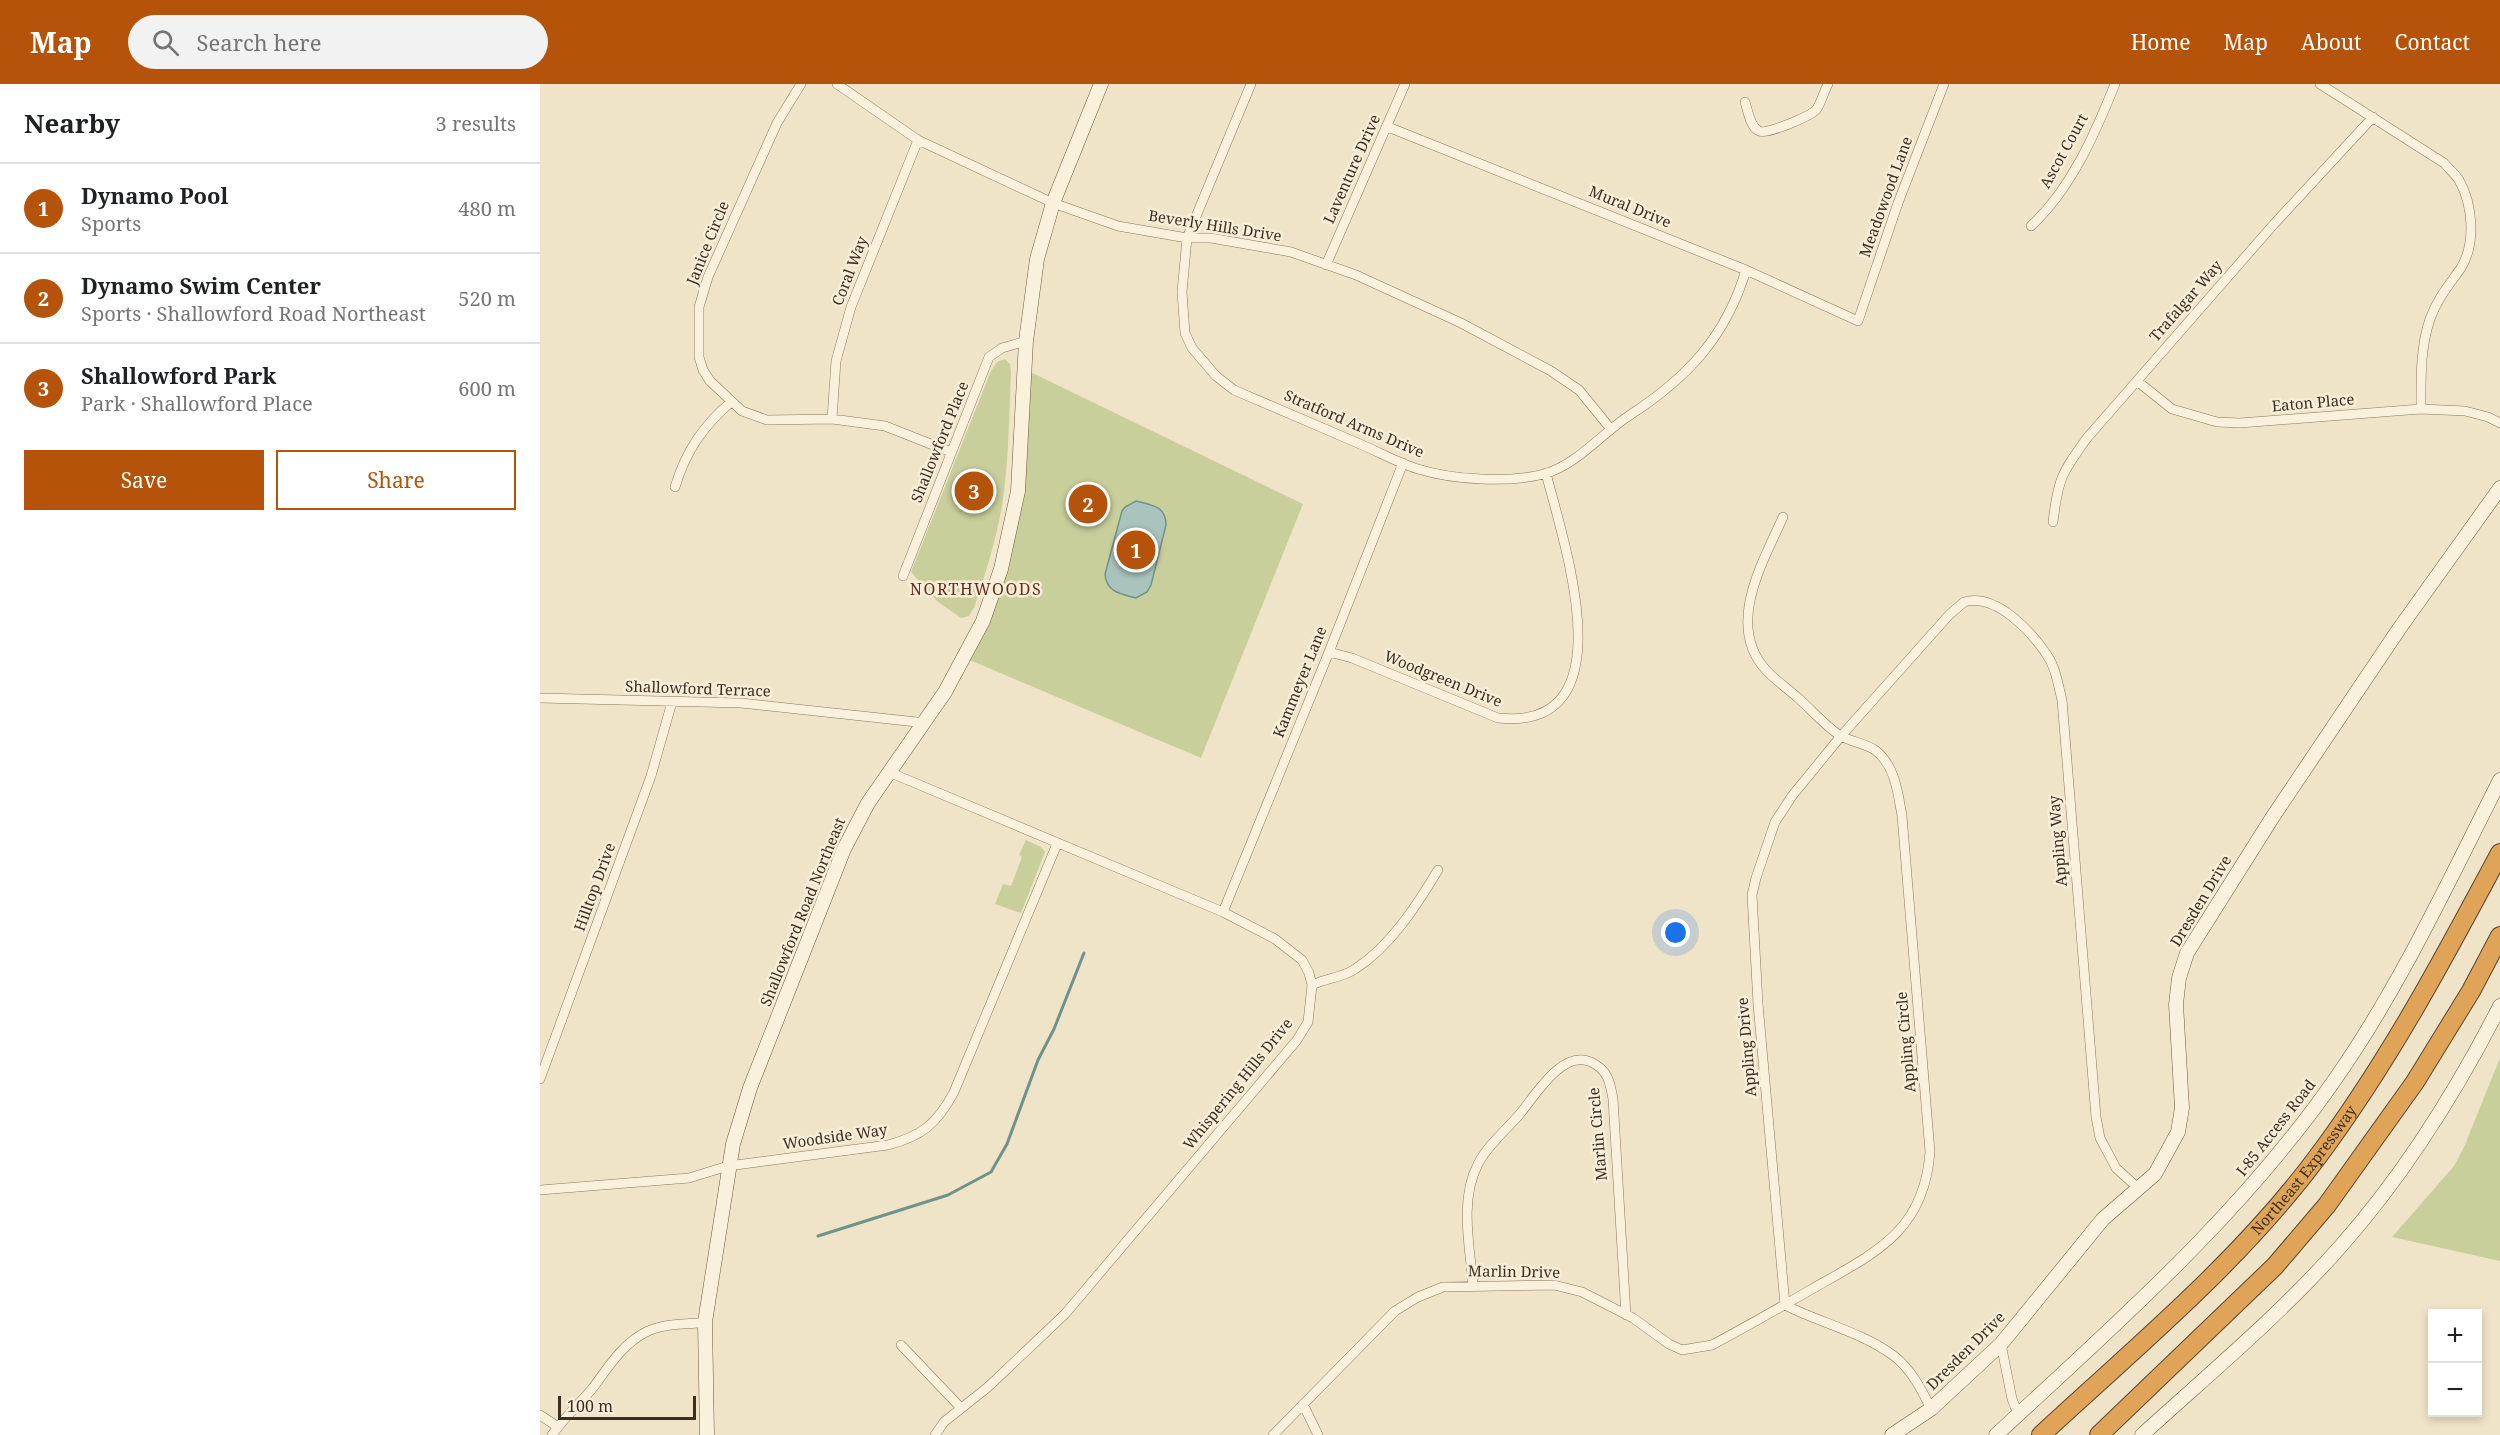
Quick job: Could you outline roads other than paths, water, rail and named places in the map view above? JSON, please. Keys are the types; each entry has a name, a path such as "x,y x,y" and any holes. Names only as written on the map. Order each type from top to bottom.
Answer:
{"highway":[{"name":"Northeast Expressway","path":"2041,1435 2219,1271 2315,1160 2365,1090 2412,1015 2500,852"},
{"path":"2099,1435 2275,1266 2327,1205 2415,1082 2471,992 2500,936"}],"street":[{"name":"Janice Circle","path":"801,84 777,123 708,277 699,308 699,357 703,370 730,402 742,411 767,420 832,419 885,426 951,452"},
{"name":"Beverly Hills Drive","path":"837,84 918,140 1053,203 1118,226 1187,238 1211,238 1291,252 1356,275 1461,323 1551,371 1580,390 1610,428"},
{"name":"Shallowford Road Northeast","path":"707,1435 705,1323 728,1166 750,1088 844,849 868,803 926,723 945,692 983,621 1001,569 1018,490 1026,341 1037,259 1053,203 1101,84"},
{"name":"Stratford Arms Drive","path":"1251,84 1187,238 1182,313 1185,333 1203,363 1234,390 1418,469 1458,477 1510,479 1546,473 1578,456 1610,428 1649,403 1703,354 1723,327 1738,298 1746,270"},
{"name":"Laventure Drive","path":"1326,265 1405,84"},
{"path":"1744,102 1757,130 1765,132 1775,130 1816,110 1828,84"},
{"name":"Meadowood Lane","path":"1858,321 1898,203 1944,84"},
{"name":"Ascot Court","path":"2031,226 2044,214 2079,162 2115,84"},
{"path":"2320,84 2444,163 2459,180 2470,212 2472,228 2469,249 2462,266 2439,297 2430,321 2421,363 2421,409"},
{"name":"Trafalgar Way","path":"2053,522 2057,486 2063,471 2087,438 2274,224 2373,117"},
{"name":"Mural Drive","path":"1388,127 1746,270 1858,321"},
{"name":"Coral Way","path":"832,419 836,361 851,307 918,140"},
{"name":"Shallowford Place","path":"903,576 988,357 1002,348 1026,341"},
{"name":"Eaton Place","path":"2136,381 2172,409 2217,422 2240,423 2421,409 2465,411 2500,423"},
{"path":"675,487 681,467 708,422 730,402"},
{"name":"Kammeyer Lane","path":"1223,912 1403,463"},
{"name":"Woodgreen Drive","path":"1329,652 1352,658 1498,718 1517,720 1552,708 1566,694 1573,680 1577,658 1577,616 1571,571 1546,473"},
{"name":"Dresden Drive","path":"1892,1435 1931,1409 2001,1344 2103,1219 2155,1174 2178,1132 2182,1108 2176,1004 2187,953 2272,818 2399,629 2500,488"},
{"path":"1783,517 1753,585 1748,613 1748,634 1755,654 1766,670 1841,736"},
{"name":"Appling Way","path":"1914,654 1964,602 1982,601 2001,609 2030,633 2048,656 2056,674 2062,700 2096,1116 2100,1138 2116,1168 2138,1188"},
{"name":"Appling Drive","path":"1785,1305 1758,1004 1752,895 1775,822 1792,796 1841,736 1914,654"},
{"name":"Shallowford Terrace","path":"540,698 741,703 926,723"},
{"name":"Hilltop Drive","path":"540,1079 651,776 672,702"},
{"name":"Appling Circle","path":"1785,1305 1869,1257 1894,1236 1922,1197 1928,1177 1930,1152 1923,1053 1902,816 1897,787 1889,765 1876,751 1841,736"},
{"path":"891,773 1223,912 1289,948 1302,960 1312,985 1336,978 1355,969 1369,957 1401,926 1418,904 1438,870"},
{"name":"I-85 Access Road","path":"1996,1435 2173,1270 2230,1212 2306,1120 2337,1077 2398,978 2500,780"},
{"name":"Woodside Way","path":"540,1190 690,1178 728,1166 888,1145 911,1139 933,1124 945,1110 954,1092 1057,844"},
{"name":"Whispering Hills Drive","path":"934,1435 944,1422 988,1388 1065,1314 1297,1040 1308,1022 1312,985"},
{"path":"2142,1435 2294,1295 2340,1248 2382,1197 2440,1114 2500,1006"},
{"name":"Marlin Circle","path":"1473,1286 1466,1209 1469,1188 1478,1163 1555,1071 1574,1060 1587,1060 1604,1071 1610,1080 1613,1099 1626,1315"},
{"name":"Marlin Drive","path":"1273,1435 1395,1311 1418,1297 1443,1287 1554,1285 1582,1292 1626,1315 1669,1344 1682,1350 1713,1345 1785,1305"},
{"path":"1785,1305 1872,1343 1896,1357 1916,1380 1931,1409"},
{"path":"540,1415 555,1431 593,1387 611,1361 646,1332 663,1326 705,1323"},
{"path":"2001,1344 2012,1399 2018,1414"},
{"path":"901,1345 961,1408"},
{"path":"1302,1404 1318,1435"}],"water":[{"path":"1136,501 1153,505 1161,510 1166,525 1151,585 1147,592 1136,598 1111,588 1105,574 1122,511"}],"waterway":[{"path":"818,1236 948,1195 991,1172 1007,1144 1038,1060 1054,1029 1084,953"}],"place":[{"name":"Shallowford Park","path":"974,491"},
{"name":"Dynamo Swim Center","path":"1088,504"},
{"name":"Dynamo Pool","path":"1136,550"}],"district":[{"name":"NORTHWOODS","path":"976,589"}]}
